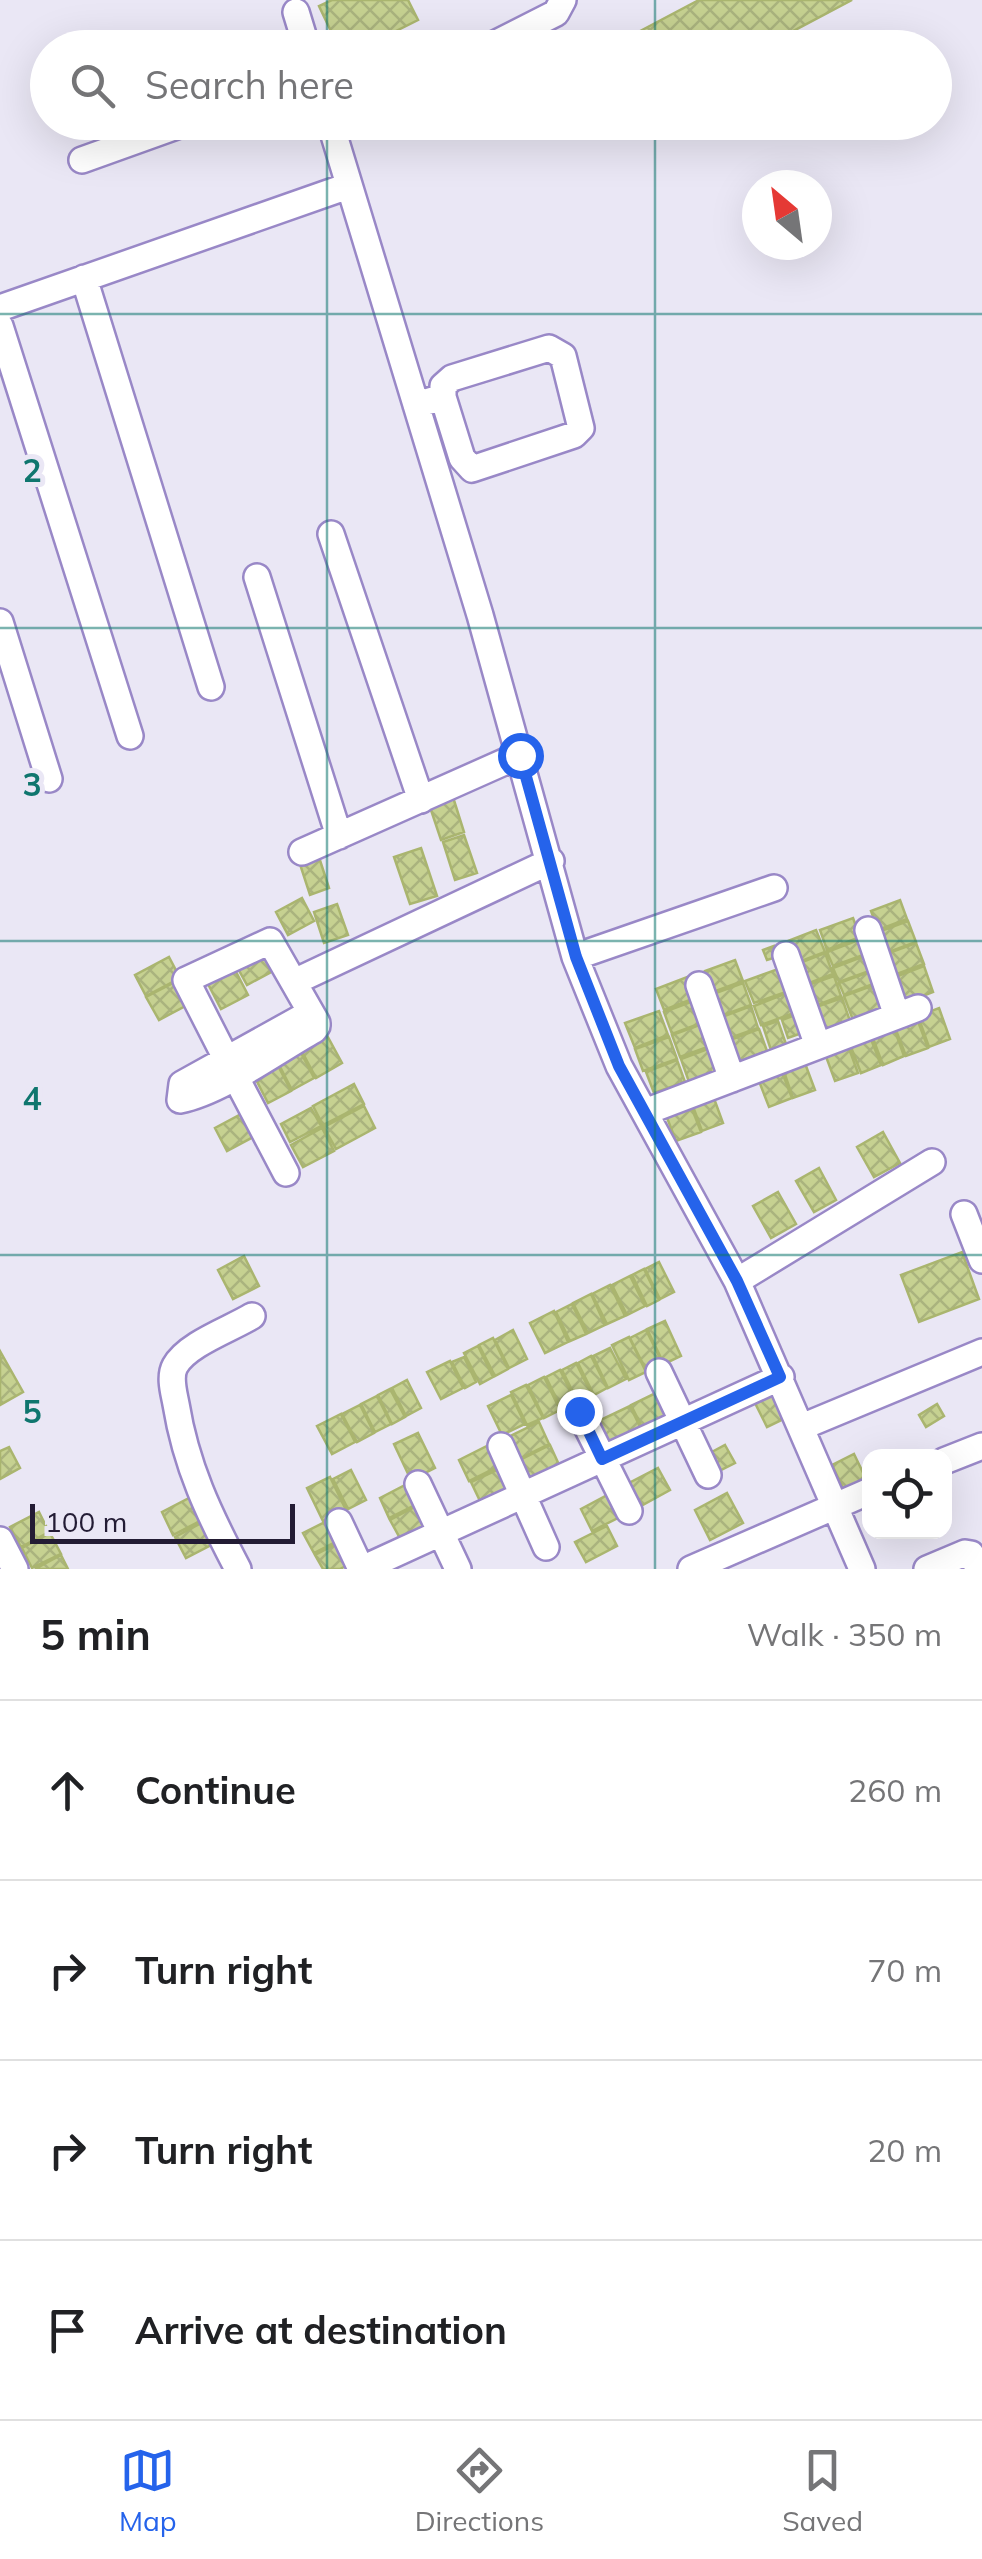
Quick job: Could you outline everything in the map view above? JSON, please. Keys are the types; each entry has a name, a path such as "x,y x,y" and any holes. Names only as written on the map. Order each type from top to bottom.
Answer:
{"street":[{"path":"522,30 556,13 563,0"},
{"path":"296,12 302,30"},
{"path":"82,160 138,140"},
{"path":"336,140 520,755 576,957 619,1066 737,1281 804,1426 862,1569"},
{"path":"0,308 348,186"},
{"path":"84,278 211,687"},
{"path":"0,326 130,736"},
{"path":"557,350 563,356 580,428 574,435 472,469 462,458 443,396 444,386 452,378 557,350"},
{"path":"416,405 443,396"},
{"path":"330,534 421,800"},
{"path":"256,576 339,836"},
{"path":"0,622 49,779"},
{"path":"302,852 520,755"},
{"path":"294,982 551,861"},
{"path":"576,957 774,888"},
{"path":"645,1112 907,1012 868,930"},
{"path":"230,1067 314,1019 270,940 186,980 230,1067 286,1173"},
{"path":"786,955 818,1046"},
{"path":"699,986 732,1079"},
{"path":"737,1281 932,1162"},
{"path":"964,1214 982,1260"},
{"path":"238,1569 200,1497 184,1451 172,1379 174,1366 186,1354 252,1316"},
{"path":"804,1426 982,1352"},
{"path":"659,1372 708,1475"},
{"path":"340,1522 362,1569 780,1377"},
{"path":"579,1411 629,1511"},
{"path":"501,1446 546,1547"},
{"path":"952,1458 982,1446"},
{"path":"418,1484 458,1569"},
{"path":"691,1569 862,1494"},
{"path":"0,1540 15,1569"},
{"path":"927,1569 966,1553 971,1554 979,1569"}],"building":[{"path":"332,0 408,0 418,20 398,30 330,30 319,6"},
{"path":"699,0 852,0 795,30 642,30"},
{"path":"452,794 464,832 441,840 428,801"},
{"path":"464,835 477,873 455,880 443,842"},
{"path":"316,848 329,888 310,895 297,855"},
{"path":"421,848 437,896 410,904 394,857"},
{"path":"302,898 314,921 288,935 276,912"},
{"path":"900,900 907,919 878,930 871,911"},
{"path":"337,904 348,935 324,943 314,912"},
{"path":"853,918 860,937 827,950 820,930"},
{"path":"908,921 916,942 886,953 878,932"},
{"path":"816,930 825,952 796,963 788,941"},
{"path":"861,939 866,954 833,966 827,952"},
{"path":"916,943 924,964 894,975 886,954"},
{"path":"774,946 777,957 767,960 763,950"},
{"path":"266,947 277,969 247,985 235,963"},
{"path":"825,953 833,974 804,985 797,964"},
{"path":"867,955 872,970 839,982 833,968"},
{"path":"169,957 180,978 146,996 135,975"},
{"path":"735,960 743,981 713,992 705,971"},
{"path":"233,966 248,995 221,1009 206,980"},
{"path":"924,966 933,992 904,1003 895,977"},
{"path":"778,969 786,992 754,1003 745,981"},
{"path":"872,971 876,983 844,995 839,983"},
{"path":"834,976 841,996 812,1007 805,986"},
{"path":"687,977 695,998 664,1010 656,989"},
{"path":"181,979 193,1002 159,1020 146,997"},
{"path":"743,983 751,1005 721,1016 713,994"},
{"path":"877,984 885,1008 853,1020 844,996"},
{"path":"787,993 794,1013 761,1025 754,1006"},
{"path":"842,998 850,1021 821,1032 813,1008"},
{"path":"696,1000 704,1022 672,1034 664,1012"},
{"path":"751,1006 758,1028 730,1038 722,1017"},
{"path":"939,1008 950,1039 929,1047 918,1016"},
{"path":"659,1011 668,1035 635,1048 625,1023"},
{"path":"795,1015 802,1033 788,1038 782,1020"},
{"path":"916,1016 928,1048 906,1056 894,1025"},
{"path":"778,1021 786,1044 771,1050 763,1026"},
{"path":"705,1023 713,1045 680,1057 672,1035"},
{"path":"893,1025 904,1056 883,1065 871,1033"},
{"path":"323,1028 342,1063 316,1078 297,1042"},
{"path":"759,1029 767,1051 738,1062 730,1040"},
{"path":"869,1034 881,1065 861,1073 849,1042"},
{"path":"669,1037 677,1059 643,1071 635,1049"},
{"path":"296,1043 314,1078 292,1090 274,1055"},
{"path":"847,1043 858,1073 835,1081 824,1051"},
{"path":"713,1047 722,1070 689,1082 681,1059"},
{"path":"273,1056 291,1091 268,1103 250,1068"},
{"path":"803,1058 815,1090 793,1098 782,1066"},
{"path":"677,1060 685,1082 654,1093 646,1072"},
{"path":"780,1067 792,1098 769,1107 757,1076"},
{"path":"354,1084 364,1104 323,1125 313,1106"},
{"path":"712,1093 723,1123 702,1131 691,1101"},
{"path":"689,1101 701,1132 676,1141 664,1110"},
{"path":"364,1106 375,1128 336,1149 324,1127"},
{"path":"311,1108 321,1126 290,1142 281,1124"},
{"path":"245,1112 257,1135 227,1151 215,1128"},
{"path":"322,1128 334,1151 303,1167 291,1145"},
{"path":"883,1132 900,1163 874,1177 857,1147"},
{"path":"819,1168 836,1200 814,1212 796,1181"},
{"path":"778,1192 796,1224 771,1238 753,1206"},
{"path":"962,1252 979,1299 919,1322 901,1275"},
{"path":"244,1256 259,1286 233,1299 218,1270"},
{"path":"659,1262 674,1292 660,1299 645,1269"},
{"path":"644,1269 659,1300 647,1306 632,1275"},
{"path":"630,1276 645,1306 627,1315 612,1285"},
{"path":"610,1285 625,1316 607,1324 592,1294"},
{"path":"591,1294 605,1325 588,1333 573,1303"},
{"path":"572,1304 586,1334 570,1341 556,1312"},
{"path":"554,1311 568,1342 545,1353 530,1323"},
{"path":"665,1321 681,1356 664,1364 647,1329"},
{"path":"513,1330 527,1359 509,1368 495,1340"},
{"path":"646,1330 663,1364 647,1372 630,1338"},
{"path":"629,1337 646,1372 629,1380 612,1345"},
{"path":"493,1338 508,1369 495,1376 479,1345"},
{"path":"478,1346 493,1377 480,1384 464,1353"},
{"path":"610,1348 626,1379 608,1388 593,1356"},
{"path":"0,1351 23,1392 0,1405"},
{"path":"591,1356 607,1388 594,1395 578,1363"},
{"path":"464,1357 476,1382 465,1388 452,1362"},
{"path":"450,1361 463,1388 441,1399 427,1372"},
{"path":"576,1363 592,1395 578,1402 562,1370"},
{"path":"560,1370 576,1403 562,1410 546,1377"},
{"path":"544,1377 560,1410 544,1418 528,1385"},
{"path":"407,1380 421,1408 406,1416 392,1388"},
{"path":"526,1385 543,1418 527,1425 511,1392"},
{"path":"776,1387 790,1416 767,1427 753,1399"},
{"path":"390,1389 405,1417 392,1424 378,1395"},
{"path":"662,1390 674,1413 643,1429 631,1405"},
{"path":"511,1395 525,1424 502,1435 488,1406"},
{"path":"377,1396 391,1424 375,1432 361,1404"},
{"path":"937,1404 944,1416 926,1427 919,1415"},
{"path":"360,1405 374,1433 357,1442 342,1414"},
{"path":"630,1406 641,1429 606,1447 594,1423"},
{"path":"341,1414 355,1442 332,1454 317,1426"},
{"path":"539,1422 549,1444 515,1461 504,1439"},
{"path":"418,1433 435,1468 411,1480 394,1444"},
{"path":"491,1444 501,1465 469,1481 459,1460"},
{"path":"550,1445 560,1467 526,1483 516,1462"},
{"path":"725,1445 735,1463 719,1471 710,1453"},
{"path":"9,1447 20,1468 0,1479 0,1451"},
{"path":"854,1454 862,1471 862,1486 846,1494 832,1465"},
{"path":"501,1468 511,1488 481,1503 471,1482"},
{"path":"658,1468 670,1490 639,1507 627,1484"},
{"path":"351,1470 366,1500 348,1509 333,1479"},
{"path":"330,1477 346,1510 323,1521 307,1488"},
{"path":"411,1482 421,1502 389,1518 380,1498"},
{"path":"613,1492 624,1515 592,1531 581,1509"},
{"path":"727,1493 743,1523 710,1540 695,1510"},
{"path":"193,1496 204,1519 173,1535 162,1512"},
{"path":"422,1503 433,1524 401,1540 390,1520"},
{"path":"39,1512 49,1532 21,1547 10,1527"},
{"path":"333,1518 343,1538 314,1553 303,1533"},
{"path":"205,1521 217,1542 186,1558 175,1537"},
{"path":"607,1526 617,1546 586,1562 575,1542"},
{"path":"50,1533 61,1554 32,1568 22,1548"},
{"path":"342,1541 353,1562 340,1569 323,1569 315,1555"},
{"path":"61,1555 68,1569 35,1569"}],"route":[{"path":"520,755 576,957 619,1066 737,1281 780,1377 602,1459 579,1411"}]}
